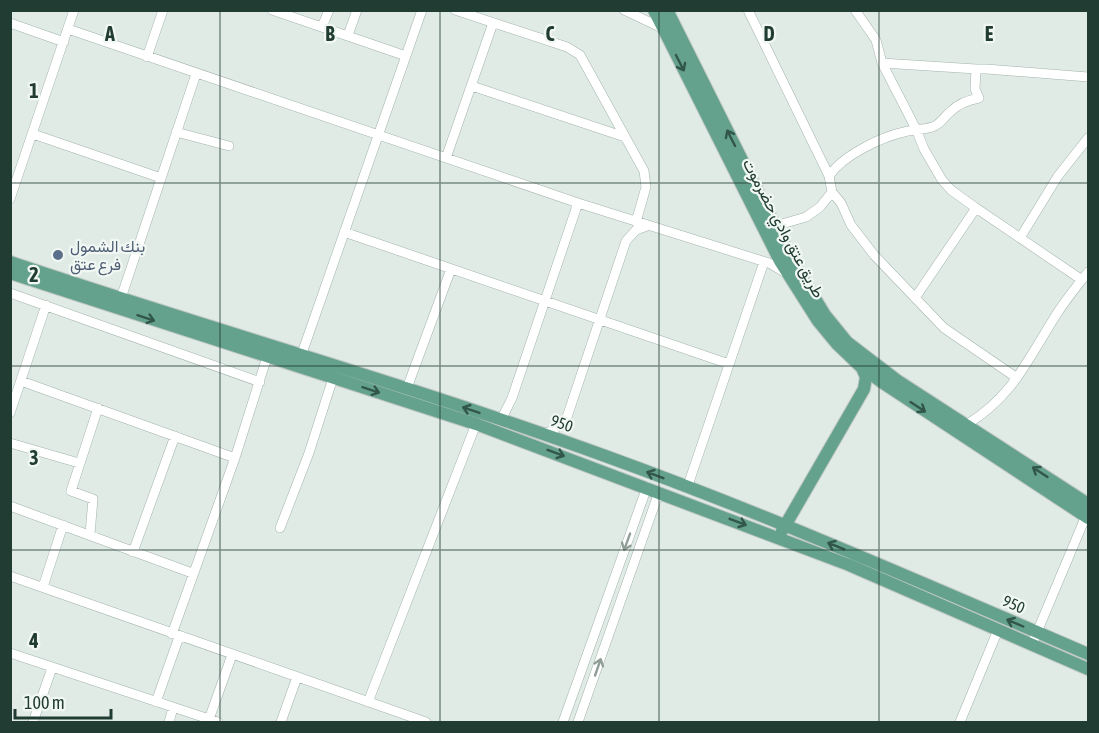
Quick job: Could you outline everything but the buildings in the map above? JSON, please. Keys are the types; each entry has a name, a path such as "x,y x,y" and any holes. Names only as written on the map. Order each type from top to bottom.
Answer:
{"main road":[{"name":"طريق عتق وادي حضرموت","path":"654,10 787,275 821,318 872,362 966,425 1088,513"},
{"name":"طريق عتق وادي حضرموت","path":"667,10 821,318 837,344 861,367 887,386 1088,513"},
{"name":"950","path":"10,262 121,298 299,361 407,388 543,434 789,528 1089,654"},
{"name":"950","path":"10,273 267,357 299,361 333,378 476,424 849,565 1089,669"},
{"path":"783,539 864,389 866,377 861,367"},
{"path":"789,528 868,397 877,388 887,386"}],"street":[{"path":"10,199 74,10"},
{"path":"147,57 163,10"},
{"path":"272,10 406,56"},
{"path":"322,27 328,10"},
{"path":"348,35 357,10"},
{"path":"299,361 422,10"},
{"path":"454,10 567,47 576,51 583,59 644,171 645,192 636,222"},
{"path":"624,10 662,28"},
{"path":"748,10 829,176 832,192 841,203 851,225 868,248 944,328 1017,378"},
{"path":"855,10 876,40 882,63 924,149 942,180 951,190 976,208 1082,280"},
{"path":"10,23 64,42"},
{"path":"446,158 494,23"},
{"path":"68,29 578,203 762,261 778,267 787,275"},
{"path":"882,63 1089,77"},
{"path":"829,176 835,166 860,150 900,132 930,128 951,111 969,100 979,98 975,89 976,69"},
{"path":"121,298 196,74"},
{"path":"472,86 625,137"},
{"path":"176,132 229,146"},
{"path":"33,134 161,178"},
{"path":"1020,238 1058,176 1089,138"},
{"path":"775,226 806,217 820,207 832,192"},
{"path":"501,420 512,398 578,203"},
{"path":"915,298 976,208"},
{"path":"543,434 554,430 567,417 626,241 636,230 648,226"},
{"path":"344,232 729,364"},
{"path":"687,488 762,261 771,243"},
{"path":"407,388 451,269"},
{"path":"966,425 996,405 1017,378 1059,310 1089,272"},
{"path":"10,293 260,382"},
{"path":"10,413 46,305"},
{"path":"156,702 192,573 235,458 267,357"},
{"path":"280,528 309,453 333,378"},
{"path":"21,381 235,458"},
{"path":"90,534 93,499 71,491 98,408"},
{"path":"368,702 476,424"},
{"path":"133,552 175,436"},
{"path":"10,443 79,463"},
{"path":"563,723 647,487"},
{"path":"578,723 659,492"},
{"path":"10,506 192,573"},
{"path":"1032,644 1088,513"},
{"path":"43,587 63,525"},
{"path":"10,576 426,723"},
{"path":"960,723 998,630"},
{"path":"10,653 211,722 232,655"},
{"path":"33,723 52,668"},
{"path":"281,723 297,677"},
{"path":"169,723 173,708"}],"place":[{"name":"بنك الشمول فرع عتق","path":"58,255"}]}
